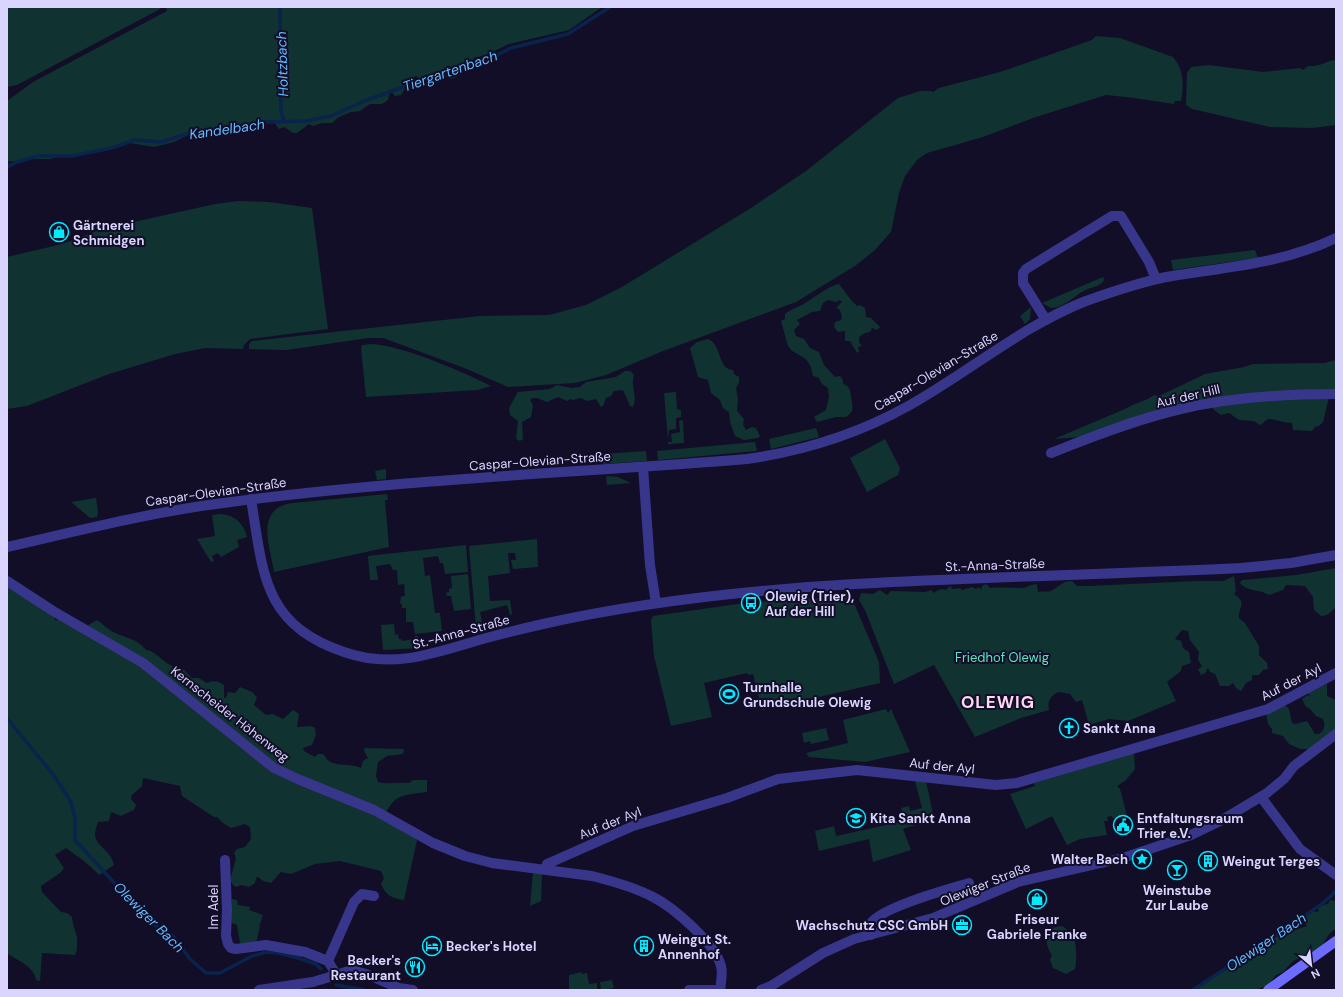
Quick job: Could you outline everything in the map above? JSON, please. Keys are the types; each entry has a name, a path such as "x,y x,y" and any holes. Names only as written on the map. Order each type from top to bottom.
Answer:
{"main road":[{"path":"1268,990 1336,941"}],"street":[{"path":"1046,320 1023,283 1023,273 1032,265 1112,216 1122,216 1149,262 1156,279"},
{"name":"Caspar-Olevian-Straße","path":"7,547 161,512 251,499 371,486 643,467 768,456 844,435 889,416 911,404 1046,320 1096,298 1156,279 1264,262 1297,253 1336,238"},
{"name":"Auf der Hill","path":"1051,453 1111,430 1181,409 1231,400 1275,396 1336,394"},
{"path":"643,467 648,542 656,603"},
{"name":"St.-Anna-Straße","path":"251,499 265,577 270,592 278,607 293,624 306,634 325,645 356,656 383,660 424,657 512,631 560,620 656,603 749,591 1242,568 1336,555"},
{"name":"Kernscheider Höhenweg","path":"7,581 53,611 143,663 274,768 374,810 433,843 465,856 492,863 545,869 605,879 640,891 664,904 703,937 715,952 721,968 720,990"},
{"name":"Auf der Ayl","path":"545,869 547,864 622,830 727,798 778,778 857,770 996,785 1017,783 1268,709 1336,673"},
{"name":"Olewiger Straße","path":"761,990 771,986 828,950 871,935 934,918 1018,882 1123,858 1181,838 1222,820 1261,797 1284,779 1294,766 1336,734"},
{"path":"1261,797 1300,849 1336,875"},
{"name":"Im Adel","path":"225,860 227,910 226,936 228,944 231,948 236,950 266,945 280,946 305,952 328,961"},
{"name":"Olewiger Straße","path":"871,935 869,927 871,922 890,910 926,895 969,883"},
{"path":"336,974 328,961 354,902 362,894 374,896"},
{"path":"259,990 316,986 336,974 355,970 393,986 413,990"},
{"path":"689,990 715,990"}],"green space":[{"path":"7,7 161,7 160,9 17,85 7,87"},
{"path":"166,7 602,7 569,30 509,44 486,55 474,58 469,68 462,69 457,76 451,79 440,75 438,82 429,83 424,82 416,76 410,80 401,95 395,96 390,90 388,100 382,104 370,104 360,111 351,112 339,117 332,123 322,123 313,126 309,124 297,133 293,133 284,127 279,129 272,120 257,127 190,134 174,142 154,147 130,143 113,149 82,153 76,157 69,155 50,159 32,159 20,162 7,161 7,101 33,82 167,11"},
{"path":"1096,36 1120,38 1173,57 1181,72 1183,89 1181,101 1175,101 1174,104 1106,95 1036,117 983,137 927,153 917,160 905,176 899,193 891,232 874,251 855,266 796,302 663,351 606,375 575,383 508,387 467,369 383,338 368,338 287,350 249,349 249,344 252,341 480,316 549,315 586,305 622,287 751,208 806,171 898,98 920,91 933,92 939,88 1000,72 1092,40"},
{"path":"1336,60 1336,125 1312,128 1270,127 1192,109 1186,105 1187,73 1191,67 1209,65 1263,72 1300,68 1303,70 1308,66 1316,66"},
{"path":"238,201 269,202 312,208 328,329 250,339 244,345 243,349 205,348 175,354 109,374 27,406 7,409 7,257 62,244 102,229 215,204"},
{"path":"1255,250 1258,258 1173,270 1171,260"},
{"path":"1103,277 1104,280 1101,284 1083,291 1061,306 1051,308 1042,303"},
{"path":"839,284 857,306 860,305 865,308 866,317 871,318 880,327 877,330 872,328 870,332 859,337 859,342 862,346 858,347 859,351 857,353 850,341 845,341 845,331 838,332 834,327 835,322 841,320 842,317 840,310 836,308 842,302 840,300 836,302 828,300 823,303 820,311 812,312 797,320 800,324 794,330 796,336 804,339 810,348 819,352 824,365 835,377 840,376 843,380 843,384 848,387 850,392 853,408 846,417 836,417 817,422 814,417 826,410 829,397 828,388 822,384 819,378 813,376 811,367 806,359 791,350 788,346 781,321 785,319 785,314 787,312 827,289"},
{"path":"1031,307 1030,319 1025,324 1020,316"},
{"path":"708,339 716,346 724,365 728,369 733,370 734,374 739,377 739,383 736,388 738,400 737,411 744,419 743,425 746,430 752,427 756,428 760,436 758,438 744,440 735,436 730,422 729,412 723,408 720,400 711,393 708,380 698,377 690,348 697,342"},
{"path":"373,344 386,346 417,355 449,367 491,386 478,390 366,397 361,348 362,345"},
{"path":"1336,360 1336,395 1330,393 1323,422 1312,431 1293,430 1292,423 1271,419 1260,425 1254,421 1239,420 1229,413 1221,415 1213,409 1210,401 1079,437 1054,439 1148,399 1154,395 1159,396 1205,374 1253,364 1324,363"},
{"path":"625,371 630,371 634,375 633,383 635,399 633,407 630,406 623,390 614,391 611,396 606,398 603,406 601,407 596,399 588,401 580,398 574,400 570,399 567,401 558,397 547,402 537,398 532,398 530,400 533,405 531,417 522,422 523,439 520,441 516,439 518,421 510,415 509,408 518,392 550,389 557,385 571,388 580,387 586,382 616,377"},
{"path":"676,392 677,409 681,410 681,417 676,418 676,429 669,430 668,440 664,393"},
{"path":"683,420 684,443 668,444 668,442 672,442 671,434 680,432 679,421"},
{"path":"816,428 819,437 771,449 769,439"},
{"path":"885,439 900,468 898,475 867,492 850,458"},
{"path":"755,442 757,451 658,460 657,451"},
{"path":"646,451 647,461 603,464 603,454"},
{"path":"386,469 386,479 377,480 375,471"},
{"path":"606,476 618,477 631,483 607,485"},
{"path":"387,494 388,500 385,500 389,547 274,572 267,530 269,520 273,512 281,506 293,503"},
{"path":"96,498 98,512 97,517 90,518 71,502"},
{"path":"221,514 235,518 244,528 247,537 237,540 239,547 221,557 218,553 212,556 214,561 211,562 197,539 215,536 212,515"},
{"path":"537,539 538,567 513,569 511,560 516,560 515,553 508,553 510,573 488,576 490,601 510,600 512,614 510,615 507,605 480,612 483,626 476,628 469,546"},
{"path":"466,545 468,572 445,574 443,563 440,563 438,556 423,558 425,576 430,575 435,613 440,613 442,631 415,634 413,622 406,622 406,608 402,608 402,604 400,604 401,597 399,597 405,596 404,584 398,585 397,570 393,570 390,564 376,566 378,580 370,580 368,556"},
{"path":"1336,568 1336,607 1330,613 1323,616 1314,610 1313,597 1305,586 1286,585 1283,590 1269,595 1246,588 1240,583 1242,580 1296,575"},
{"path":"468,574 471,609 454,611 451,596 447,596 446,593 452,588 451,576"},
{"name":"Friedhof Olewig","path":"1234,576 1236,591 1234,594 1241,600 1239,618 1245,623 1259,646 1259,655 1267,663 1268,669 1263,670 1259,675 1252,675 1252,680 1246,683 1241,691 1236,688 1233,683 1229,686 1220,686 1215,674 1210,672 1208,668 1205,673 1201,675 1198,670 1202,666 1198,660 1199,652 1190,640 1188,631 1182,630 1175,639 1181,641 1183,648 1189,652 1191,663 1182,666 1181,671 1167,682 1176,701 1128,721 1109,719 1089,725 1082,700 1076,702 1070,694 1059,692 1050,699 1049,710 1021,718 975,737 934,665 894,684 865,610 859,600 861,593 873,594 880,590 887,595 891,591 925,592 932,590 933,593 941,589 946,590 950,586 953,589 960,588 962,590 972,587 976,589 979,587 981,590 982,586 986,584 990,588 1021,588 1037,584 1038,592 1051,591 1069,581 1072,581 1077,586 1088,586 1223,581"},
{"path":"7,582 32,594 38,595 54,615 55,620 62,619 85,627 97,620 115,633 138,643 171,666 183,669 192,678 199,678 207,683 213,681 224,685 224,698 226,698 228,692 235,693 240,687 252,692 257,697 254,705 266,715 273,714 283,719 293,710 299,714 297,727 311,726 315,728 316,735 312,745 303,748 304,751 315,757 318,754 323,754 333,763 361,768 363,761 368,758 364,751 365,748 404,749 403,754 387,756 378,762 376,776 378,782 386,783 409,783 413,780 427,780 427,792 398,798 393,802 386,813 417,840 404,900 387,894 381,884 384,878 381,871 340,861 315,864 291,874 281,872 271,883 263,881 258,877 256,878 255,883 249,887 241,885 236,887 230,880 236,858 234,853 237,849 245,847 251,839 250,827 245,824 231,828 217,817 214,817 182,796 180,786 143,778 142,786 132,795 131,799 136,805 134,810 121,816 111,812 109,821 98,822 95,832 96,838 113,860 114,865 99,875 66,848 55,855 64,868 60,873 41,886 42,892 61,912 67,913 72,917 77,937 77,950 75,955 42,953 40,981 36,980 35,975 29,967 7,953"},
{"path":"851,596 879,662 880,683 762,710 753,674 748,675 747,673 704,683 712,717 671,726 654,656 651,620 653,616 745,603 746,606 757,605 757,602"},
{"path":"394,624 395,635 398,634 399,639 402,641 415,639 415,636 418,636 419,648 383,650 381,625"},
{"path":"1327,684 1327,696 1336,700 1336,732 1309,749 1300,749 1289,744 1283,736 1272,733 1272,729 1268,724 1266,714 1285,705 1289,709 1292,723 1295,724 1307,721 1315,734 1320,733 1324,729 1323,719 1316,716 1306,707 1302,699 1308,695 1311,697 1307,692"},
{"path":"886,709 888,713 891,709 910,752 865,762 809,757 806,753 848,743 843,720"},
{"path":"826,728 829,740 811,744 810,741 804,743 802,733"},
{"path":"1134,753 1135,769 1126,780 1117,786 1120,789 1127,816 1113,819 1112,816 1107,817 1108,821 1104,821 1107,835 1080,839 1067,845 1052,816 1026,829 1010,794 1035,786 1034,783"},
{"path":"915,781 926,781 934,819 903,829 911,850 873,862 869,839 819,851 815,831 834,826 836,836 904,821 901,808 909,806 910,811 922,808"},
{"path":"533,873 542,874 541,901 530,906"},
{"path":"1336,898 1336,929 1324,942 1322,948 1293,961 1283,972 1276,975 1268,985 1256,990 1198,990 1203,982 1223,972 1230,963 1260,944 1266,943 1268,940 1271,941 1273,937 1277,937 1280,931 1287,927 1295,930 1307,926 1305,923 1306,914 1311,910 1316,912 1319,911 1317,906 1328,904 1330,900 1334,901"},
{"path":"232,899 237,900 238,905 250,907 249,910 263,915 256,943 240,943 237,925 230,922"},
{"path":"1062,926 1074,937 1076,951 1075,969 1066,974 1053,968 1050,960 1052,955 1048,948 1047,942 1047,935 1051,928"},
{"path":"582,972 582,974 587,973 589,984 597,983 597,990 569,990 569,975"},
{"path":"612,980 614,988 601,990 600,982"}],"waterway":[{"name":"Holtzbach","path":"280,7 281,111 284,121"},
{"name":"Tiergartenbach","path":"7,167 17,162 38,156 72,156 112,148 134,140 161,142 190,133 233,129 266,122 306,121 331,116 367,100 409,85 437,78 461,67 485,61 511,48 568,34 610,7"},
{"name":"Olewiger Bach","path":"7,718 55,777 71,802 75,818 75,840 150,922 173,936 190,959 206,973 220,973 252,956 267,952 279,953 298,958 316,964 321,969"},
{"name":"Olewiger Bach","path":"1193,990 1322,904 1336,891"},
{"name":"Olewiger Bach","path":"336,985 364,990"}],"place":[{"name":"Gärtnerei Schmidgen","path":"59,232"},
{"name":"Olewig (Trier), Auf der Hill","path":"751,603"},
{"name":"Turnhalle Grundschule Olewig","path":"729,694"},
{"name":"Sankt Anna","path":"1069,728"},
{"name":"Kita Sankt Anna","path":"856,818"},
{"name":"Entfaltungsraum Trier e.V.","path":"1123,825"},
{"name":"Walter Bach","path":"1142,859"},
{"name":"Weingut Terges","path":"1208,861"},
{"name":"Weinstube Zur Laube","path":"1177,870"},
{"name":"Friseur Gabriele Franke","path":"1037,899"},
{"name":"Wachschutz CSC GmbH","path":"962,925"},
{"name":"Becker's Hotel","path":"432,946"},
{"name":"Weingut St. Annenhof","path":"644,946"},
{"name":"Becker's Restaurant","path":"415,967"}],"district":[{"name":"OLEWIG","path":"998,702"}],"water label":[{"name":"Kandelbach","path":"227,129"}]}
